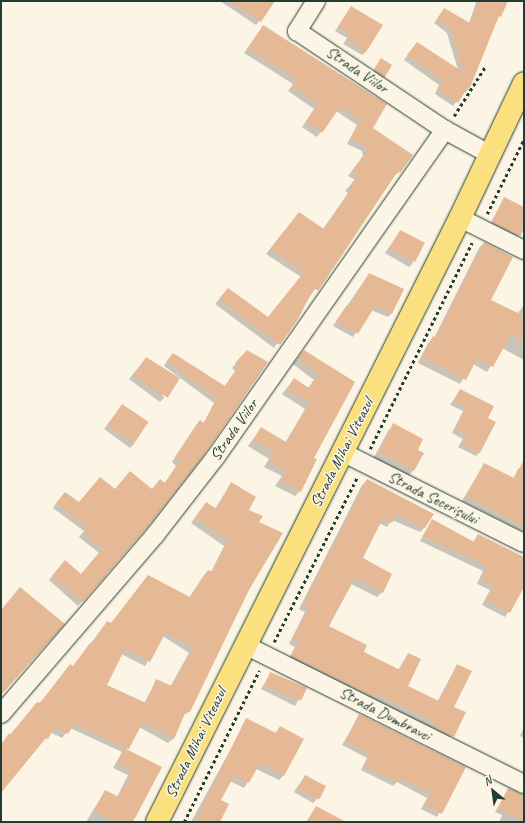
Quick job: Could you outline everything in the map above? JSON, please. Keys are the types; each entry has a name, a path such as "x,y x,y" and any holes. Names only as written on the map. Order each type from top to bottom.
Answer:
{"highway":[{"name":"Strada Mihai Viteazul","path":"157,822 460,218 524,83"}],"street":[{"name":"Strada Viilor","path":"316,1 297,30 445,130 491,155"},
{"name":"Strada Viilor","path":"1,714 155,535 215,458 445,130"},
{"path":"460,218 524,250"},
{"name":"Strada Secerișului","path":"342,452 524,543"},
{"name":"Strada Dumbravei","path":"245,645 524,784"}],"path":[{"path":"445,130 485,67"},
{"path":"184,822 524,139"}],"building":[{"path":"229,1 275,1 261,22"},
{"path":"479,1 508,1 501,17 499,16 469,90 468,87 458,103 438,90 443,81 407,55 417,42 463,72 451,29 437,19 444,8 470,23"},
{"path":"351,6 383,25 366,52 347,40 350,34 338,27"},
{"path":"263,25 387,104 373,128 413,155 400,173 398,171 318,291 314,288 298,319 280,345 219,299 228,288 268,317 304,272 270,249 299,212 324,229 352,189 349,187 358,175 352,171 367,151 367,147 350,139 361,121 340,107 322,133 306,122 318,104 292,86 296,79 248,48"},
{"path":"381,58 392,65 385,77 374,70"},
{"path":"504,197 524,207 524,229 520,236 492,222"},
{"path":"400,230 425,243 415,262 390,250"},
{"path":"484,242 513,257 491,300 524,316 524,340 511,334 493,367 477,359 466,380 422,357 433,336 436,338"},
{"path":"369,273 404,289 392,314 375,306 358,334 336,321 347,305 349,307"},
{"path":"247,350 268,362 202,458 147,528 83,602 52,576 65,560 81,574 102,549 83,533 87,527 56,503 65,492 79,502 100,477 115,489 130,471 152,489 160,479 165,483 180,461 175,457 200,420 204,423 217,399 167,361 173,353 225,386 239,367 235,363"},
{"path":"304,350 355,382 314,458 317,459 301,492 280,480 286,471 269,461 274,453 253,440 261,427 286,442 310,403 287,389 294,378 309,388 319,374 298,358"},
{"path":"146,357 180,378 168,398 134,377"},
{"path":"460,389 494,406 488,418 496,422 480,453 461,443 466,434 455,429 466,407 454,400"},
{"path":"122,404 149,422 134,443 107,426"},
{"path":"393,423 423,439 418,450 424,453 414,471 379,452"},
{"path":"524,460 524,527 466,496 484,463 514,478"},
{"path":"367,479 434,514 425,528 396,515 392,523 383,518 363,558 392,574 383,593 355,578 329,626 367,645 364,652 400,670 408,653 421,659 408,686 439,701 457,664 472,671 454,707 466,712 454,737 434,727 436,723 376,694 374,697 291,656 299,642 293,639 309,607 303,604"},
{"path":"231,482 256,497 249,510 263,516 259,522 283,533 249,590 190,712 186,711 174,739 143,722 129,749 74,724 68,734 54,728 48,739 46,738 1,793 1,745 9,733 10,735 37,702 40,703 70,664 73,666 90,643 93,644 107,621 111,623 148,575 190,597 208,570 213,572 228,541 195,518 206,502 217,509","holes":["166,632 193,648 172,686 156,679 146,703 107,685 125,649 150,662"]},
{"path":"432,519 474,542 478,534 524,557 524,587 510,613 486,600 494,586 481,579 487,566 423,536"},
{"path":"20,587 65,624 1,695 1,610"},
{"path":"270,672 307,688 301,701 265,685"},
{"path":"359,714 466,767 442,814 425,805 431,794 400,778 398,782 364,766 370,754 345,741"},
{"path":"246,718 276,733 280,726 304,739 284,776 260,763 249,783 234,776 221,800 229,804 220,822 195,822"},
{"path":"124,748 162,767 133,822 115,822 94,811 105,790 119,797 132,771 117,763"},
{"path":"305,775 326,786 319,800 298,788"},
{"path":"508,788 524,795 524,821 498,808"},
{"path":"316,806 346,822 307,822"}]}
